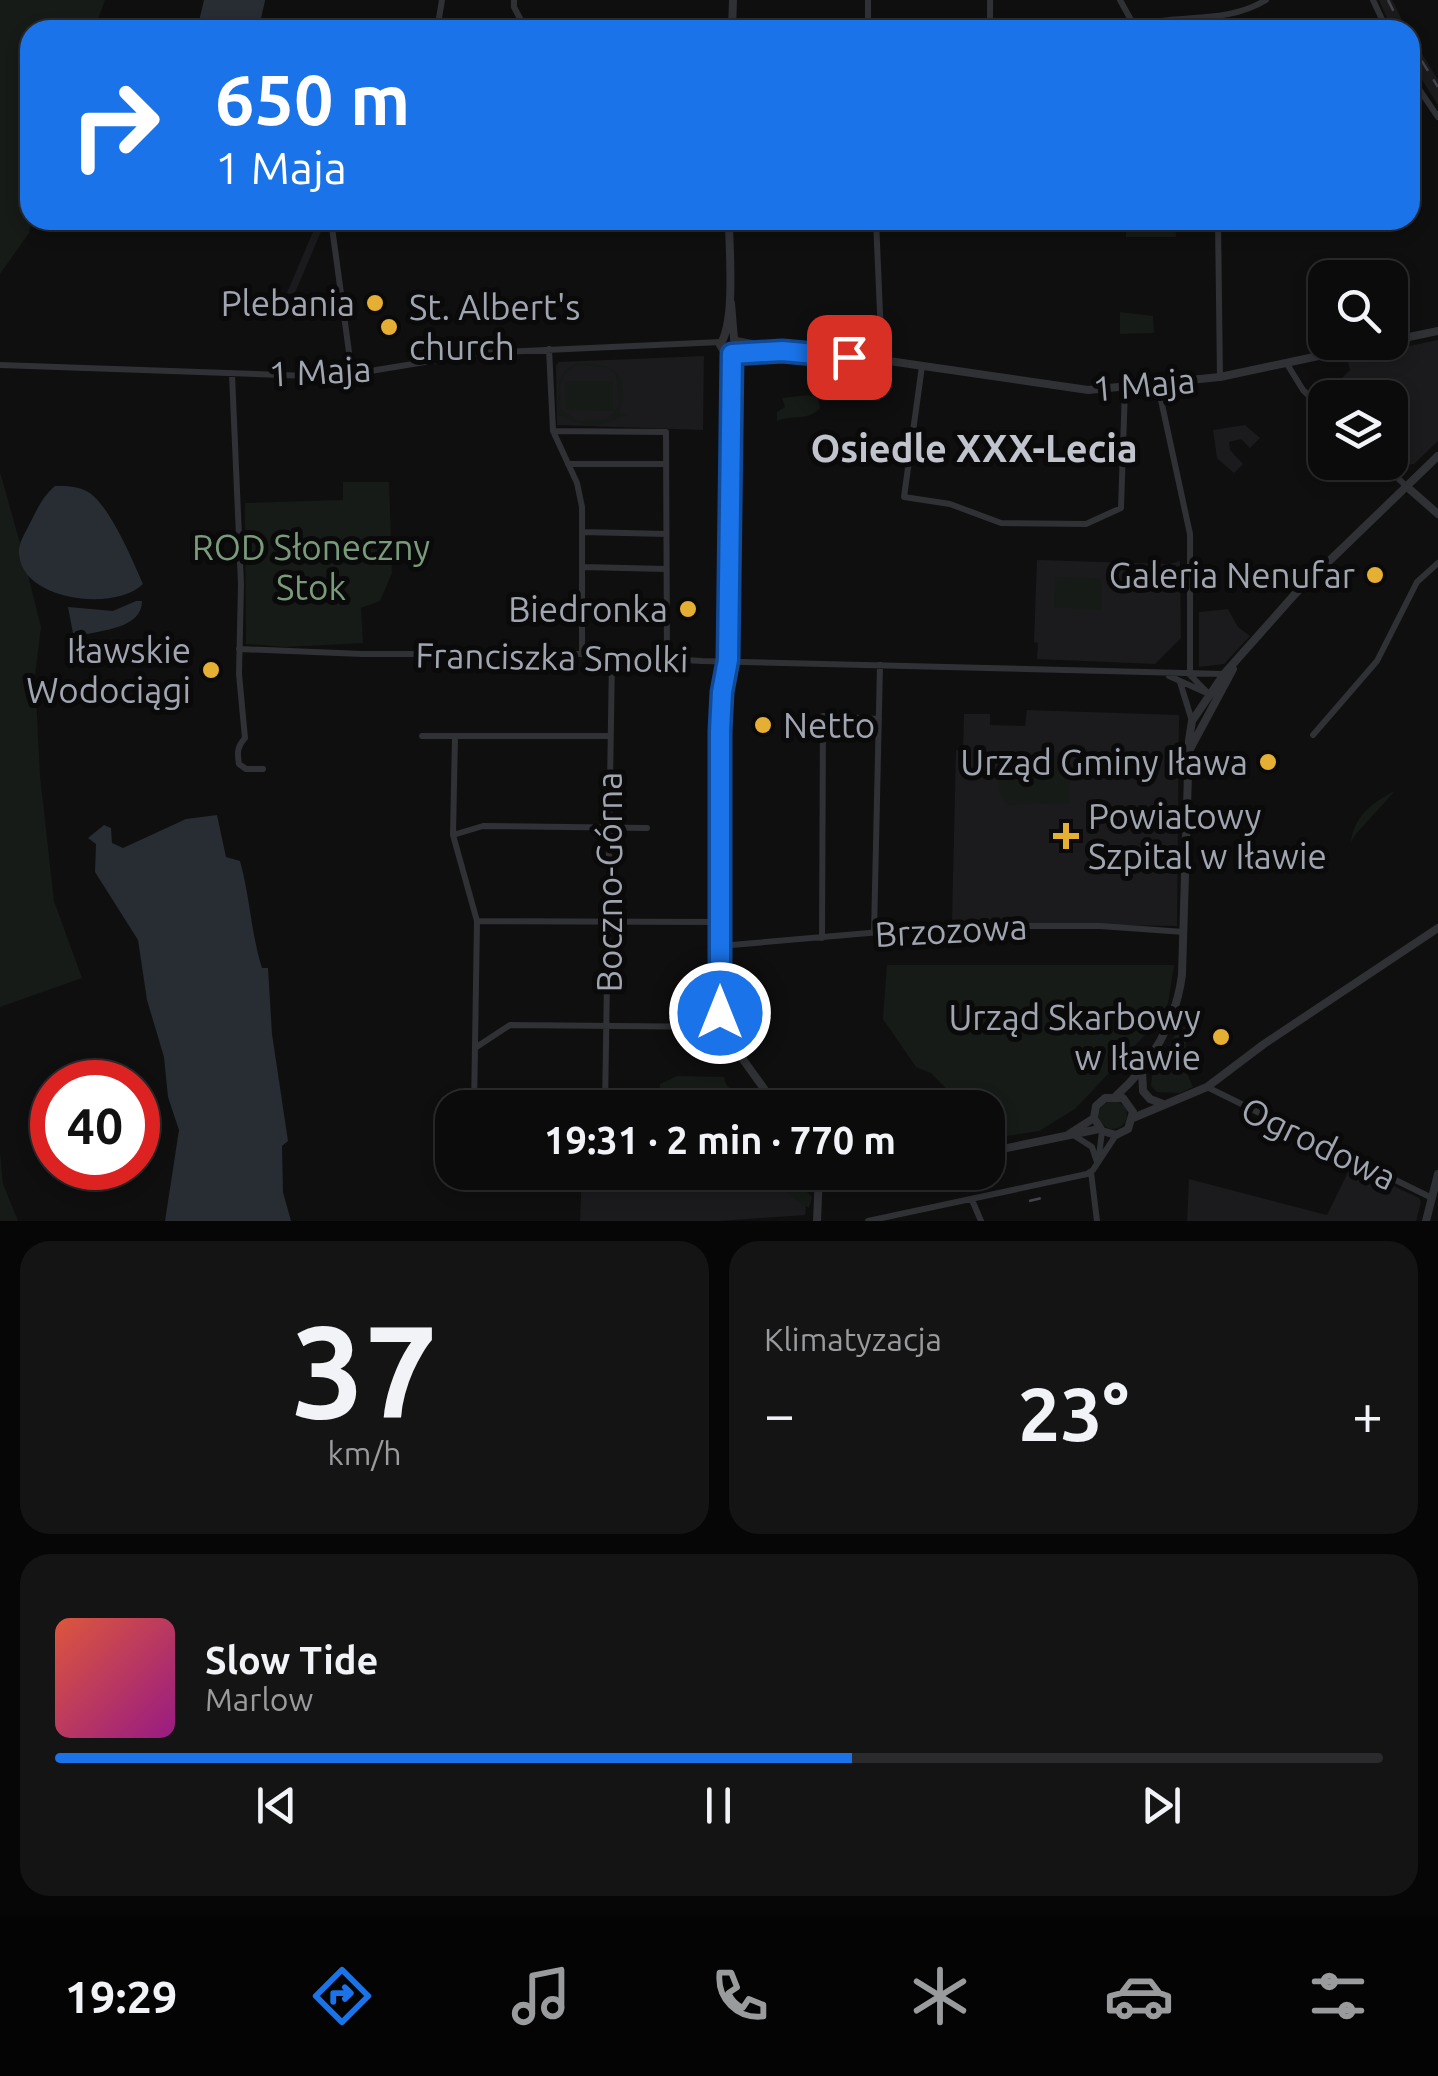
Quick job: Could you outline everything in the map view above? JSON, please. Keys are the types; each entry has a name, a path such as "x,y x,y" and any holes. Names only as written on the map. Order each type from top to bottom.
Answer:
{"street":[{"path":"1176,20 1236,15 1266,0"},
{"path":"1420,91 1438,117"},
{"path":"332,230 352,374"},
{"path":"729,230 729,346 724,393 728,417 728,660 721,712 719,922 723,1027 764,1090"},
{"path":"876,230 882,360"},
{"path":"1218,230 1220,377"},
{"name":"1 Maja","path":"1408,337 1438,331"},
{"name":"1 Maja","path":"0,365 232,374 352,374 480,354 698,345 882,360 1081,390 1158,386 1308,359"},
{"path":"548,349 552,431 580,495 582,654"},
{"path":"1286,364 1308,395"},
{"path":"922,366 904,497 950,504 1001,523 1086,524 1121,508 1126,388"},
{"path":"232,374 245,738 239,744 239,764 246,769 263,769"},
{"path":"1158,386 1190,534 1190,675 1212,697"},
{"path":"552,431 666,432 666,660"},
{"path":"1192,721 1295,594 1438,456"},
{"path":"568,464 665,464"},
{"path":"1400,480 1438,514"},
{"path":"583,532 666,534"},
{"path":"1313,735 1377,661 1416,582 1438,563"},
{"path":"583,567 666,569"},
{"name":"Franciszka Smolki","path":"239,648 362,654 582,654 666,660 1224,674"},
{"name":"Boczno-Górna","path":"606,1090 612,657"},
{"path":"874,933 880,665"},
{"path":"1190,749 1224,674 1234,665"},
{"name":"Franciszka Smolki","path":"1164,674 1212,697"},
{"path":"1069,1134 1094,1118 1100,1101 1116,1096 1143,1066 1167,1028 1178,1000 1192,721 1180,681"},
{"path":"822,938 823,716 880,719"},
{"path":"422,736 610,736"},
{"path":"455,736 453,835 477,922 474,1090"},
{"path":"453,835 483,826 647,828"},
{"path":"477,922 719,922"},
{"name":"Brzozowa","path":"720,946 950,926 1100,926 1184,932"},
{"path":"1133,1118 1207,1086 1438,928"},
{"path":"474,1048 510,1024 723,1027"},
{"path":"1143,1066 1143,1091 1150,1099 1164,1104"},
{"path":"1097,1221 1091,1172 1116,1135 1128,1129 1133,1118 1130,1105 1143,1066"},
{"name":"Ogrodowa","path":"1207,1086 1432,1198"},
{"path":"762,1087 766,1090"},
{"path":"1116,1096 1130,1105 1164,1104"},
{"path":"1094,1118 1101,1130 1097,1162"},
{"path":"1005,1148 1101,1130 1116,1135"},
{"path":"1069,1134 1089,1144 1097,1162"},
{"path":"868,1221 1091,1172"},
{"path":"1426,1221 1438,1174"},
{"path":"817,1221 819,1190"},
{"path":"972,1200 981,1221"}],"shaded area":[{"path":"204,0 265,0 260,20 199,20"},
{"path":"1379,0 1392,0 1402,20 1388,20"},
{"path":"1420,50 1438,80 1438,105 1420,77"},
{"path":"314,230 322,230 294,295 287,293"},
{"path":"1438,340 1438,441 1414,464 1408,465 1408,380 1340,380 1350,370 1347,360 1408,360 1408,346"},
{"path":"704,356 703,430 557,425 559,362"},
{"path":"1245,425 1260,438 1250,448 1241,439 1229,442 1230,450 1243,464 1234,473 1217,458 1213,430"},
{"path":"55,486 80,489 96,498 120,534 143,584 112,598 72,597 52,592 24,570 19,554 21,542 40,504"},
{"path":"1037,560 1169,564 1180,561 1181,638 1155,664 1037,659"},
{"path":"142,601 140,610 128,623 78,636 73,633 68,607 113,611"},
{"path":"1228,609 1238,627 1250,636 1224,664 1199,667 1199,612"},
{"name":"Powiatowy Szpital w Iławie","path":"1027,710 1179,715 1177,926 952,923 956,750 963,749 964,714 990,714 990,725 1025,726"},
{"path":"217,815 226,857 240,861 258,955 262,968 268,968 272,1034 288,1141 282,1146 283,1192 291,1221 165,1221 179,1130 147,1000 138,940 95,872 96,844 88,838 104,825 111,828 112,843 123,848 186,819"},
{"path":"1351,1166 1419,1198 1416,1221 1187,1221 1189,1179 1327,1215"},
{"path":"581,1190 807,1193 805,1215 719,1221 580,1221"}],"green space":[{"path":"0,0 105,0 98,20 20,20 20,230 30,230 0,274"},
{"path":"1126,230 1176,230 1176,237 1126,237"},
{"path":"1120,312 1153,316 1154,333 1120,334"},
{"path":"578,363 602,365 610,368 616,373 621,380 619,413 629,416 594,425 575,422 559,415 559,384 561,378 570,367","holes":["606,367 616,374 619,406 607,420 577,421 562,410 560,389 571,368"]},
{"path":"565,381 613,381 613,411 565,410"},
{"path":"782,398 818,398 820,408 805,416 777,421 777,412 785,407"},
{"path":"0,472 20,543 19,558 27,571 41,627 35,675 40,776 54,901 82,978 0,1007"},
{"name":"ROD Słoneczny Stok","path":"343,482 389,482 392,573 380,601 361,608 363,643 285,647 246,644 245,503 343,500"},
{"path":"1055,577 1102,579 1102,610 1054,607"},
{"path":"1001,752 1070,753 1069,803 1009,805 999,788"},
{"path":"1395,791 1355,835 1351,842 1366,811"},
{"path":"887,965 1174,965 1168,1003 1161,1018 1075,1109 1039,1131 1005,1136 1005,1090 948,1090 931,1073 916,1067 883,1019"},
{"path":"1187,1014 1185,1069 1193,1087 1180,1093 1157,1092 1151,1086 1152,1076"},
{"path":"677,1076 724,1077 731,1090 660,1090 660,1084"},
{"path":"1113,1101 1123,1105 1127,1115 1123,1125 1113,1129 1103,1125 1099,1115 1103,1105"},
{"path":"0,1152 3,1184 18,1221 0,1221"},
{"path":"786,1190 805,1190 812,1197 809,1208"}],"railway":[{"path":"1388,0 1398,20"},
{"path":"1420,58 1438,87"},
{"path":"1029,1201 1042,1198"}],"place":[{"name":"Plebania","path":"375,303"},
{"name":"St. Albert's church","path":"389,327"},
{"name":"Galeria Nenufar","path":"1375,575"},
{"name":"Biedronka","path":"688,609"},
{"name":"Iławskie Wodociągi","path":"211,670"},
{"name":"Netto","path":"763,725"},
{"name":"Urząd Gminy Iława","path":"1268,762"},
{"name":"Powiatowy Szpital w Iławie","path":"1066,836"},
{"name":"Urząd Skarbowy w Iławie","path":"1221,1037"}],"district":[{"name":"Osiedle XXX-Lecia","path":"974,448"}],"route":[{"path":"720,1013 720,731 728,660 728,417 732,354 782,351 849,357"}]}
